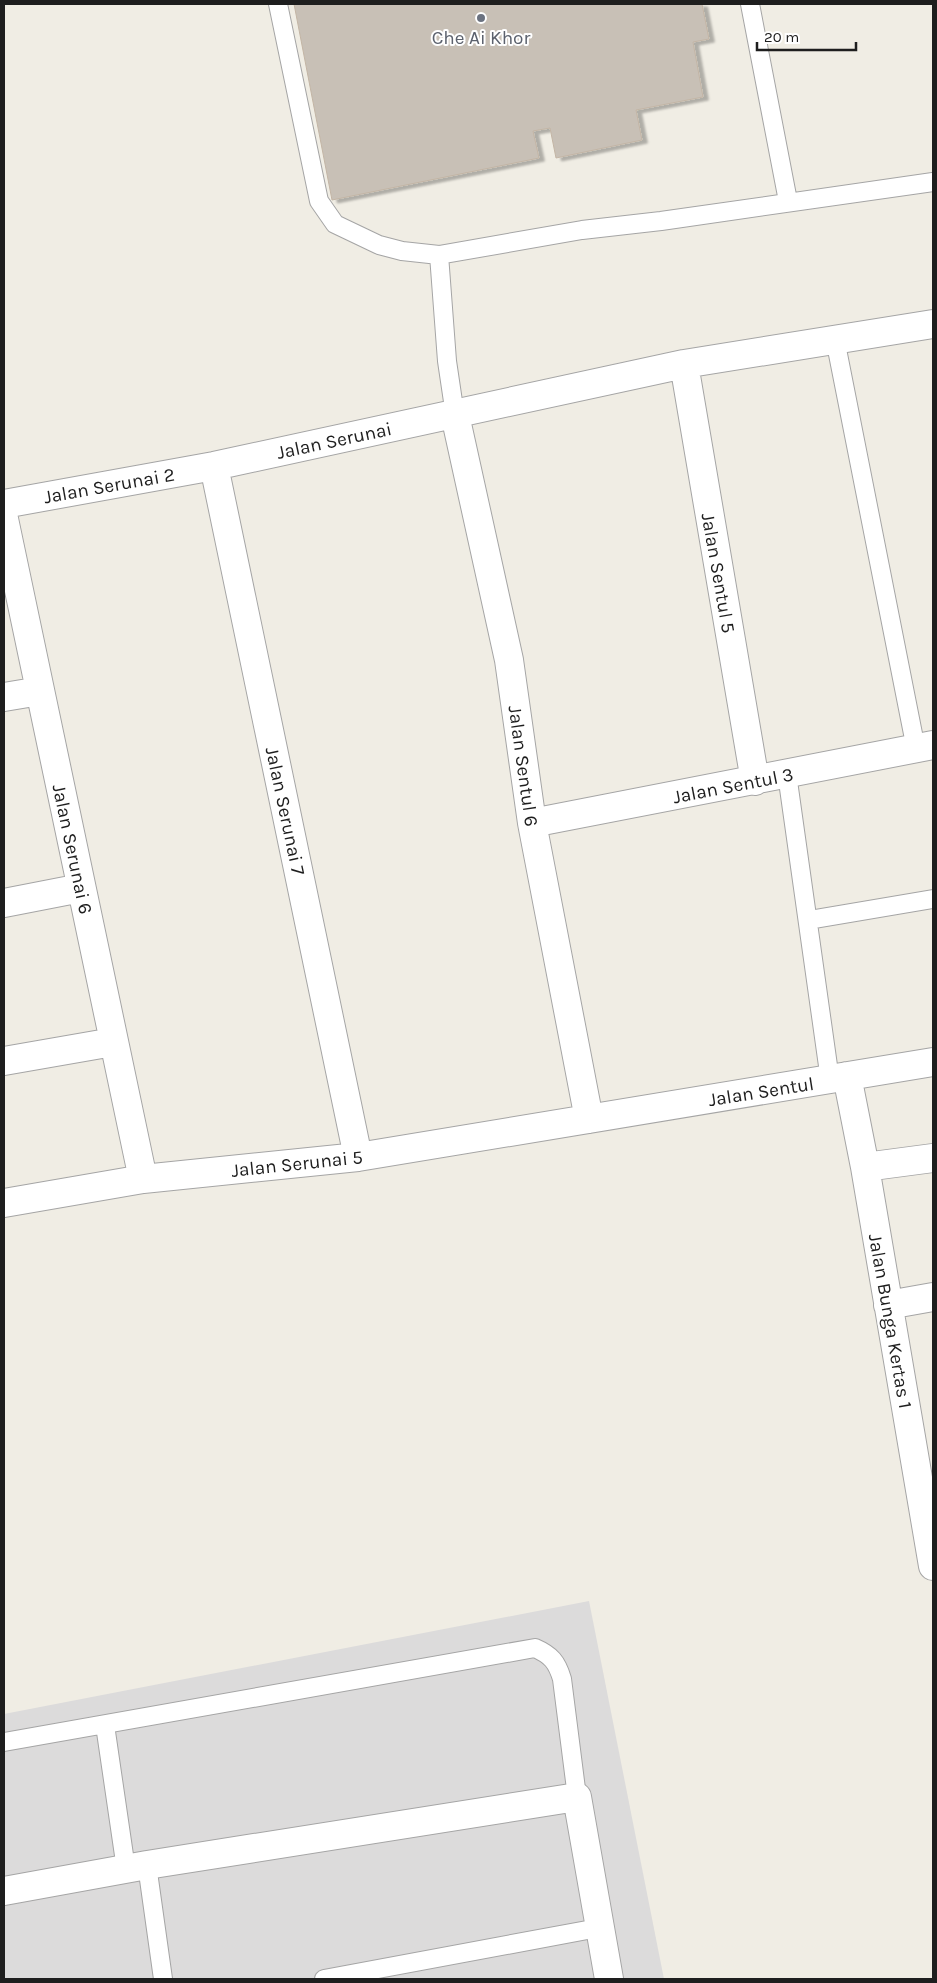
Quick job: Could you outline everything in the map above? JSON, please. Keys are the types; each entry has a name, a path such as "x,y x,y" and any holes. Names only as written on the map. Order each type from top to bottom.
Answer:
{"street":[{"name":"Jalan Serunai","path":"214,466 684,364 933,324"},
{"name":"Jalan Sentul 5","path":"684,364 754,781"},
{"name":"Jalan Sentul 6","path":"455,415 509,660 532,823 589,1119"},
{"name":"Jalan Serunai 2","path":"4,504 214,466"},
{"name":"Jalan Serunai 7","path":"214,466 358,1157"},
{"name":"Jalan Serunai 6","path":"4,519 143,1179"},
{"path":"4,697 40,691"},
{"name":"Jalan Sentul 3","path":"532,823 925,747"},
{"path":"4,903 81,888"},
{"path":"4,1061 113,1042"},
{"name":"Jalan Sentul","path":"589,1119 933,1062"},
{"name":"Jalan Bunga Kertas 1","path":"838,1078 865,1167 888,1305 922,1440 933,1566"},
{"name":"Jalan Serunai 5","path":"4,1203 143,1179 358,1157 589,1119"},
{"path":"865,1167 933,1158"},
{"path":"888,1305 933,1297"},
{"path":"4,1891 136,1867 577,1797 608,1979"}],"lane":[{"path":"278,4 319,201 335,224 379,246 402,251 439,255 582,230 661,221 788,201 933,182"},
{"path":"750,4 788,201"},
{"path":"439,255 447,361 455,415"},
{"path":"835,339 925,747"},
{"path":"787,774 809,920 838,1078"},
{"path":"809,920 933,899"},
{"path":"4,1742 535,1648 549,1654 558,1664 562,1679 577,1797"},
{"path":"105,1725 163,1979"},
{"path":"324,1979 598,1928"}],"shaded area":[{"path":"589,1601 664,1979 4,1979 4,1714"}],"building":[{"path":"294,4 702,4 709,39 693,42 703,97 636,110 642,140 556,158 550,128 533,131 539,158 332,200"}],"place":[{"name":"Che Ai Khor","path":"481,18"}]}
